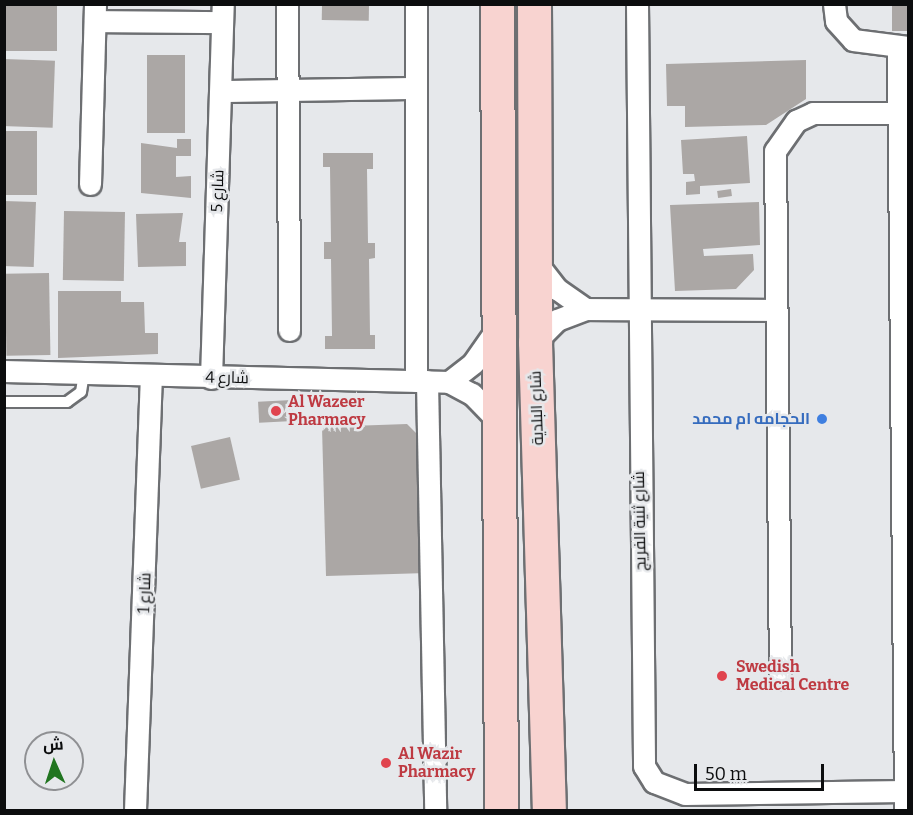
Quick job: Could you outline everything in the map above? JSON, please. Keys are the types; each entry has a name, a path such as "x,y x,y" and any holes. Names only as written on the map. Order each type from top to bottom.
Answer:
{"main road":[{"path":"497,4 501,810"},
{"name":"شارع البلدية","path":"534,4 535,342 553,807"}],"street":[{"path":"287,4 289,330"},
{"name":"شارع ثنية الفريج","path":"637,4 638,310 644,766 654,782 685,794 905,801"},
{"path":"834,4 836,21 853,40 903,47 898,113 904,293 905,801"},
{"path":"415,5 422,381 435,810"},
{"path":"90,184 95,13 222,13"},
{"name":"شارع 5","path":"211,378 222,91 222,13"},
{"path":"222,91 415,88"},
{"path":"780,679 775,151 782,135 813,113 898,113"},
{"path":"535,261 557,289 586,309"},
{"path":"535,342 557,321 586,309 776,310"},
{"path":"449,382 484,351 498,324"},
{"name":"شارع 4","path":"4,371 211,378 449,382 472,394 500,423"},
{"name":"شارع 1","path":"135,810 151,376"}],"lane":[{"path":"4,402 67,402 81,392 84,374"}],"building":[{"path":"4,4 57,4 57,51 4,51"},
{"path":"892,4 908,4 908,31 892,31"},
{"path":"322,5 369,6 369,21 322,20"},
{"path":"147,55 185,55 185,133 147,133"},
{"path":"4,59 55,61 53,128 4,126"},
{"path":"806,60 806,99 766,125 685,127 685,106 667,106 666,64"},
{"path":"4,131 37,131 37,195 4,195"},
{"path":"747,136 750,183 700,186 700,194 686,195 686,182 695,181 694,174 683,174 681,140"},
{"path":"177,139 191,139 191,156 176,156 176,177 191,176 191,198 141,193 141,143 177,148"},
{"path":"323,153 373,153 373,169 367,169 368,243 375,243 375,258 369,259 370,335 375,335 375,349 325,349 325,336 332,336 331,259 324,259 324,242 331,242 330,167 323,167"},
{"path":"731,189 732,196 718,198 717,191"},
{"path":"4,201 36,202 34,267 4,266"},
{"path":"759,202 760,245 703,249 704,256 753,254 754,270 736,289 675,291 670,205"},
{"path":"64,211 125,212 124,281 63,280"},
{"path":"183,213 179,242 186,242 186,266 138,267 136,214"},
{"path":"49,273 50,355 6,356 5,274"},
{"path":"58,291 121,291 121,302 144,302 145,333 158,333 158,354 58,358"},
{"name":"Al Wazeer Pharmacy","path":"292,400 293,421 259,423 258,402"},
{"path":"407,424 424,441 427,573 326,576 322,427"},
{"path":"230,437 240,480 201,489 191,446"}],"place":[{"name":"Al Wazeer Pharmacy","path":"276,411"},
{"name":"الحجامه ام محمد","path":"822,419"},
{"name":"Swedish Medical Centre","path":"722,676"},
{"name":"Al Wazir Pharmacy","path":"386,763"}]}
